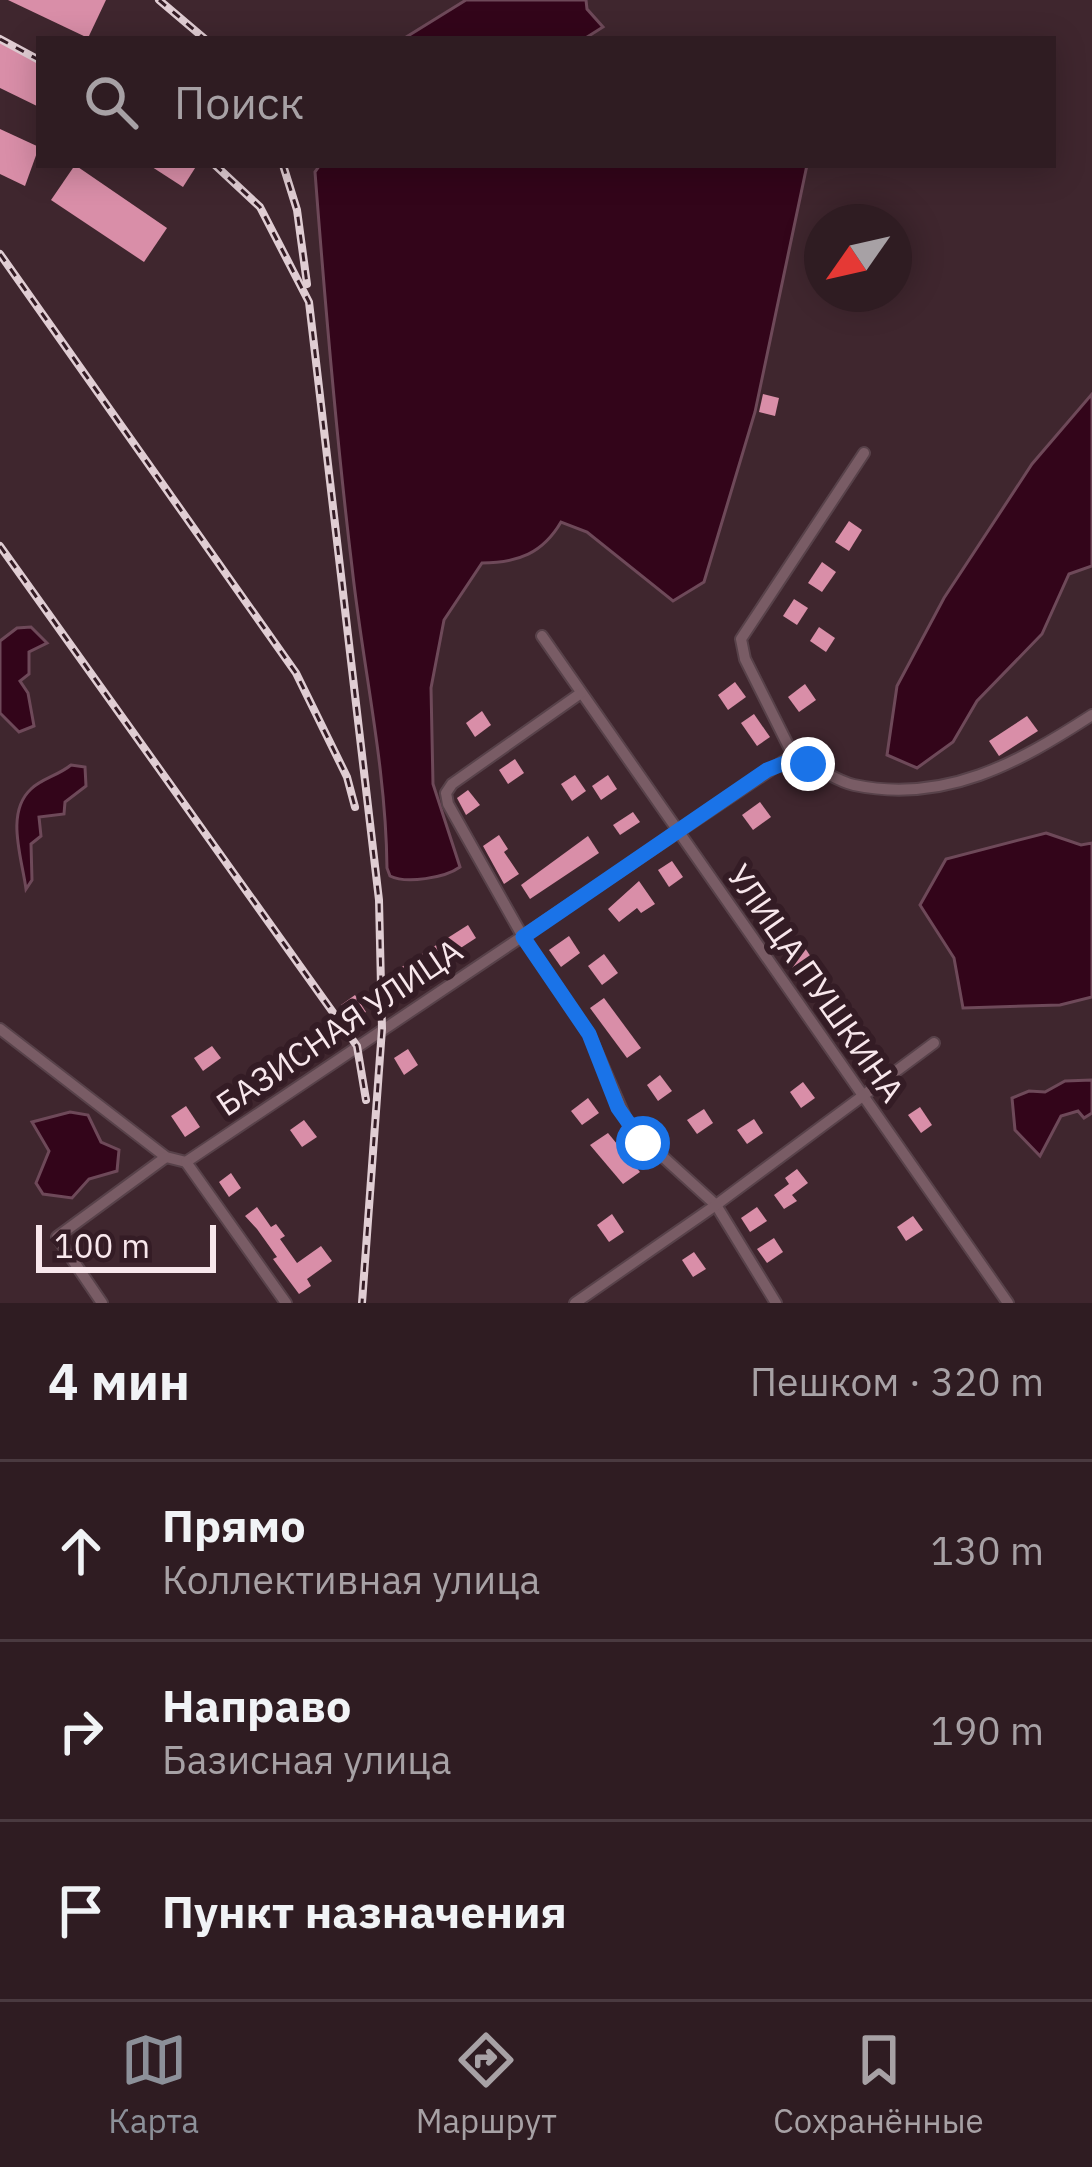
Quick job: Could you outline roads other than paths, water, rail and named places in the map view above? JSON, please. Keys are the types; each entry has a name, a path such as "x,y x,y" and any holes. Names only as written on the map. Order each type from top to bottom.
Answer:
{"street":[{"path":"865,453 741,639 745,659 795,759 853,784 944,788 992,772 1092,715"},
{"name":"УЛИЦА ПУШКИНА","path":"542,636 1008,1303"},
{"path":"581,694 452,784 446,793 448,804 523,937 589,1034 628,1126 716,1205 776,1303"},
{"name":"БАЗИСНАЯ УЛИЦА","path":"186,1162 767,770 795,759"},
{"path":"0,1030 166,1157 186,1162 286,1303"},
{"path":"575,1303 934,1043"},
{"path":"102,1303 57,1237 166,1157"}],"railway":[{"path":"159,0 201,36"},
{"path":"0,39 36,58"},
{"path":"218,168 260,207 309,302 379,900 382,1029 362,1303"},
{"path":"284,168 297,210 307,284"},
{"path":"0,254 296,673 347,777 355,807"},
{"path":"0,546 357,1046 366,1100"}]}
